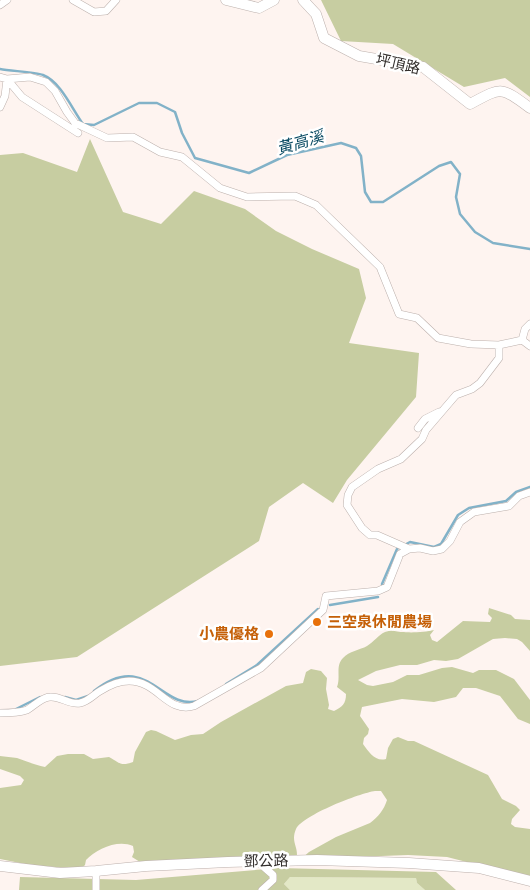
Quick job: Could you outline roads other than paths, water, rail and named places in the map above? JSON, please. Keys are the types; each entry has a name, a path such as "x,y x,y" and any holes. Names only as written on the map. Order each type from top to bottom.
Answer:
{"street":[{"path":"0,5 7,0"},
{"path":"73,0 94,12 106,11 116,0"},
{"path":"226,0 259,8 274,0"},
{"name":"坪頂路","path":"303,0 316,14 324,38 359,56 423,67 470,104 494,91 508,92 530,108"},
{"path":"3,78 30,77 46,82 55,91 76,123 107,138 133,138 160,152 182,157 220,188 247,197 295,196 316,205 380,267 399,314 417,318 438,338 471,344 500,345 522,340 530,346"},
{"path":"0,107 5,96 3,78"},
{"path":"3,78 22,97 78,133"},
{"path":"522,340 525,329 530,324"},
{"path":"409,549 377,535 370,534 362,528 347,505 348,495 352,487 378,468 401,460 422,439 426,430 456,395 472,389 480,383 499,358 500,345"},
{"path":"418,428 425,419 446,408"},
{"path":"0,714 26,710 52,696 69,703 80,703 90,699 99,691 125,681 146,684 157,690 170,703 180,707 194,706 261,668 323,610 326,596 378,591 387,587 400,554 409,549 420,548 432,551 442,549 450,541 460,522 474,512 510,506 519,496 530,492"},
{"name":"鄧公路","path":"0,866 60,873 96,872 146,866 317,860 409,863 479,868 530,881"},
{"path":"257,862 273,875 273,880 262,890"},
{"path":"96,872 96,890"}],"waterway":[{"name":"黃高溪","path":"0,69 39,74 49,78 66,96 83,124 94,125 139,103 157,103 175,112 182,133 195,158 249,173 287,155 341,143 356,148 361,156 365,192 371,202 383,202 439,166 451,162 460,174 456,197 460,214 475,232 493,243 530,249"},
{"path":"382,584 397,549 410,542 434,547 441,544 458,515 469,508 506,501 516,492 530,487"},
{"path":"330,605 378,597"},
{"path":"226,684 257,665 318,609"},
{"path":"94,691 112,680 127,676 140,678 174,698 185,702 198,701"},
{"path":"65,697 76,700 88,696"},
{"path":"16,709 40,697"}],"place":[{"name":"三空泉休閒農場","path":"317,622"},
{"name":"小農優格","path":"269,634"}]}
